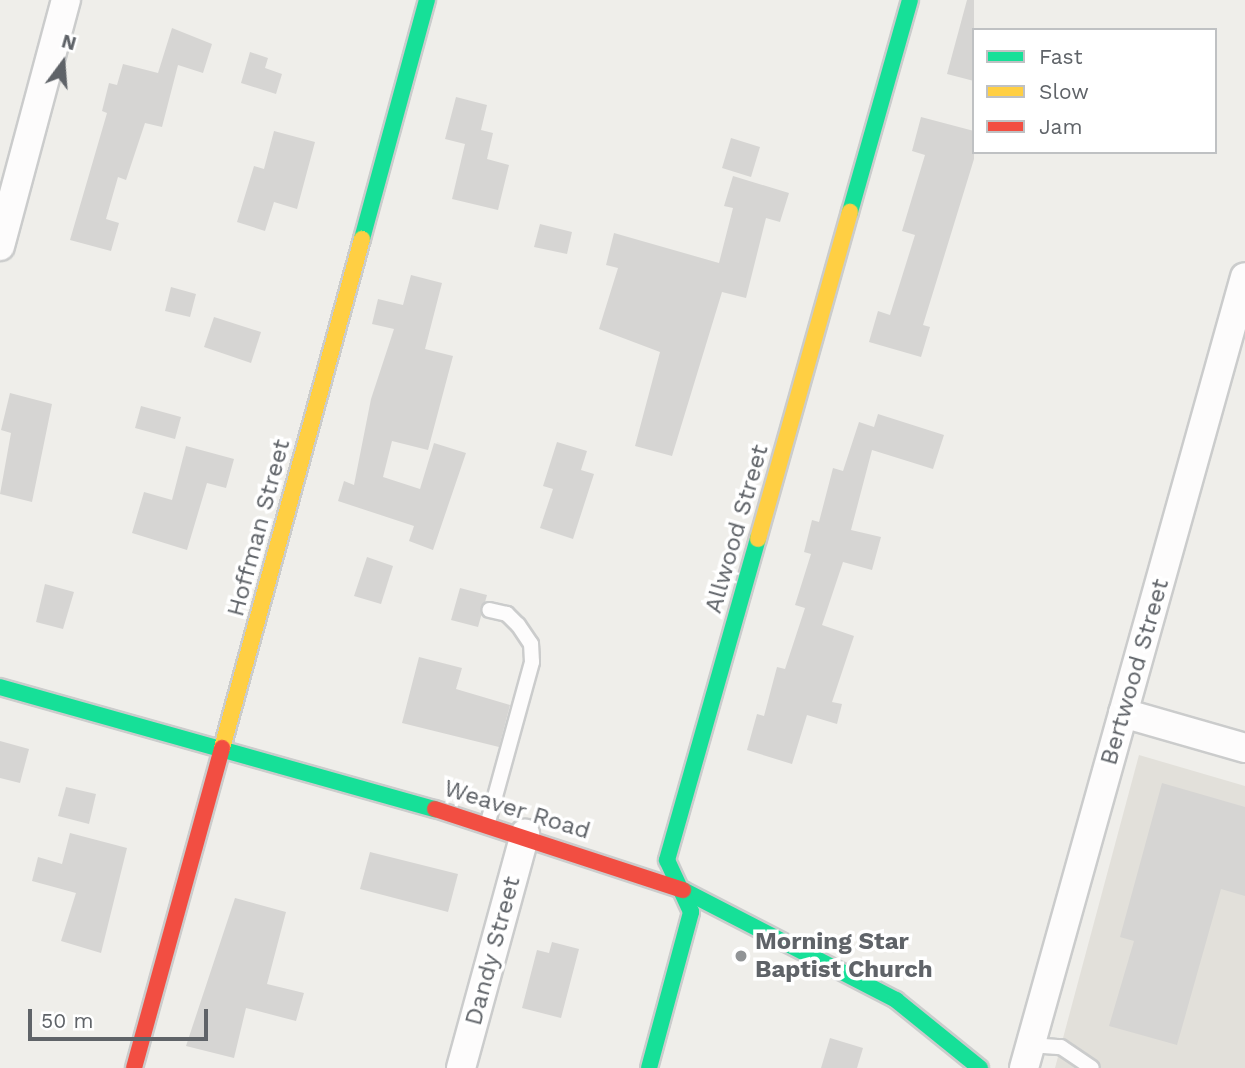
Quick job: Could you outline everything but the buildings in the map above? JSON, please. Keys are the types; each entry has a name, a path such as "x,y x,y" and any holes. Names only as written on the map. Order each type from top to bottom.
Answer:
{"street":[{"path":"0,246 66,0"},
{"name":"Hoffman Street","path":"134,1068 427,0"},
{"name":"Allwood Street","path":"649,1068 691,912 667,860 910,0"},
{"name":"Bertwood Street","path":"1027,1056 1245,276"},
{"name":"Weaver Road","path":"0,687 525,834 680,888 896,1000 979,1068"},
{"path":"1123,713 1245,748"},
{"name":"Dandy Street","path":"461,1068 525,834"}],"lane":[{"path":"487,823 532,662 531,645 518,625 507,614 489,610"},
{"path":"1027,1056 1061,1047 1092,1068"}],"shaded area":[{"path":"1139,755 1245,786 1245,1068 1055,1068"}],"traffic: fast":[{"path":"362,239 427,0"},
{"path":"850,212 910,0"},
{"path":"649,1068 691,912 667,860 758,539"},
{"path":"0,687 435,809"},
{"path":"683,890 896,1000 980,1068"}],"traffic: slow":[{"path":"758,539 850,212"},
{"path":"222,748 362,239"}],"traffic: jam":[{"path":"134,1068 222,748"},
{"path":"435,809 683,890"}],"place":[{"name":"Morning Star Baptist Church","path":"741,956"}]}
